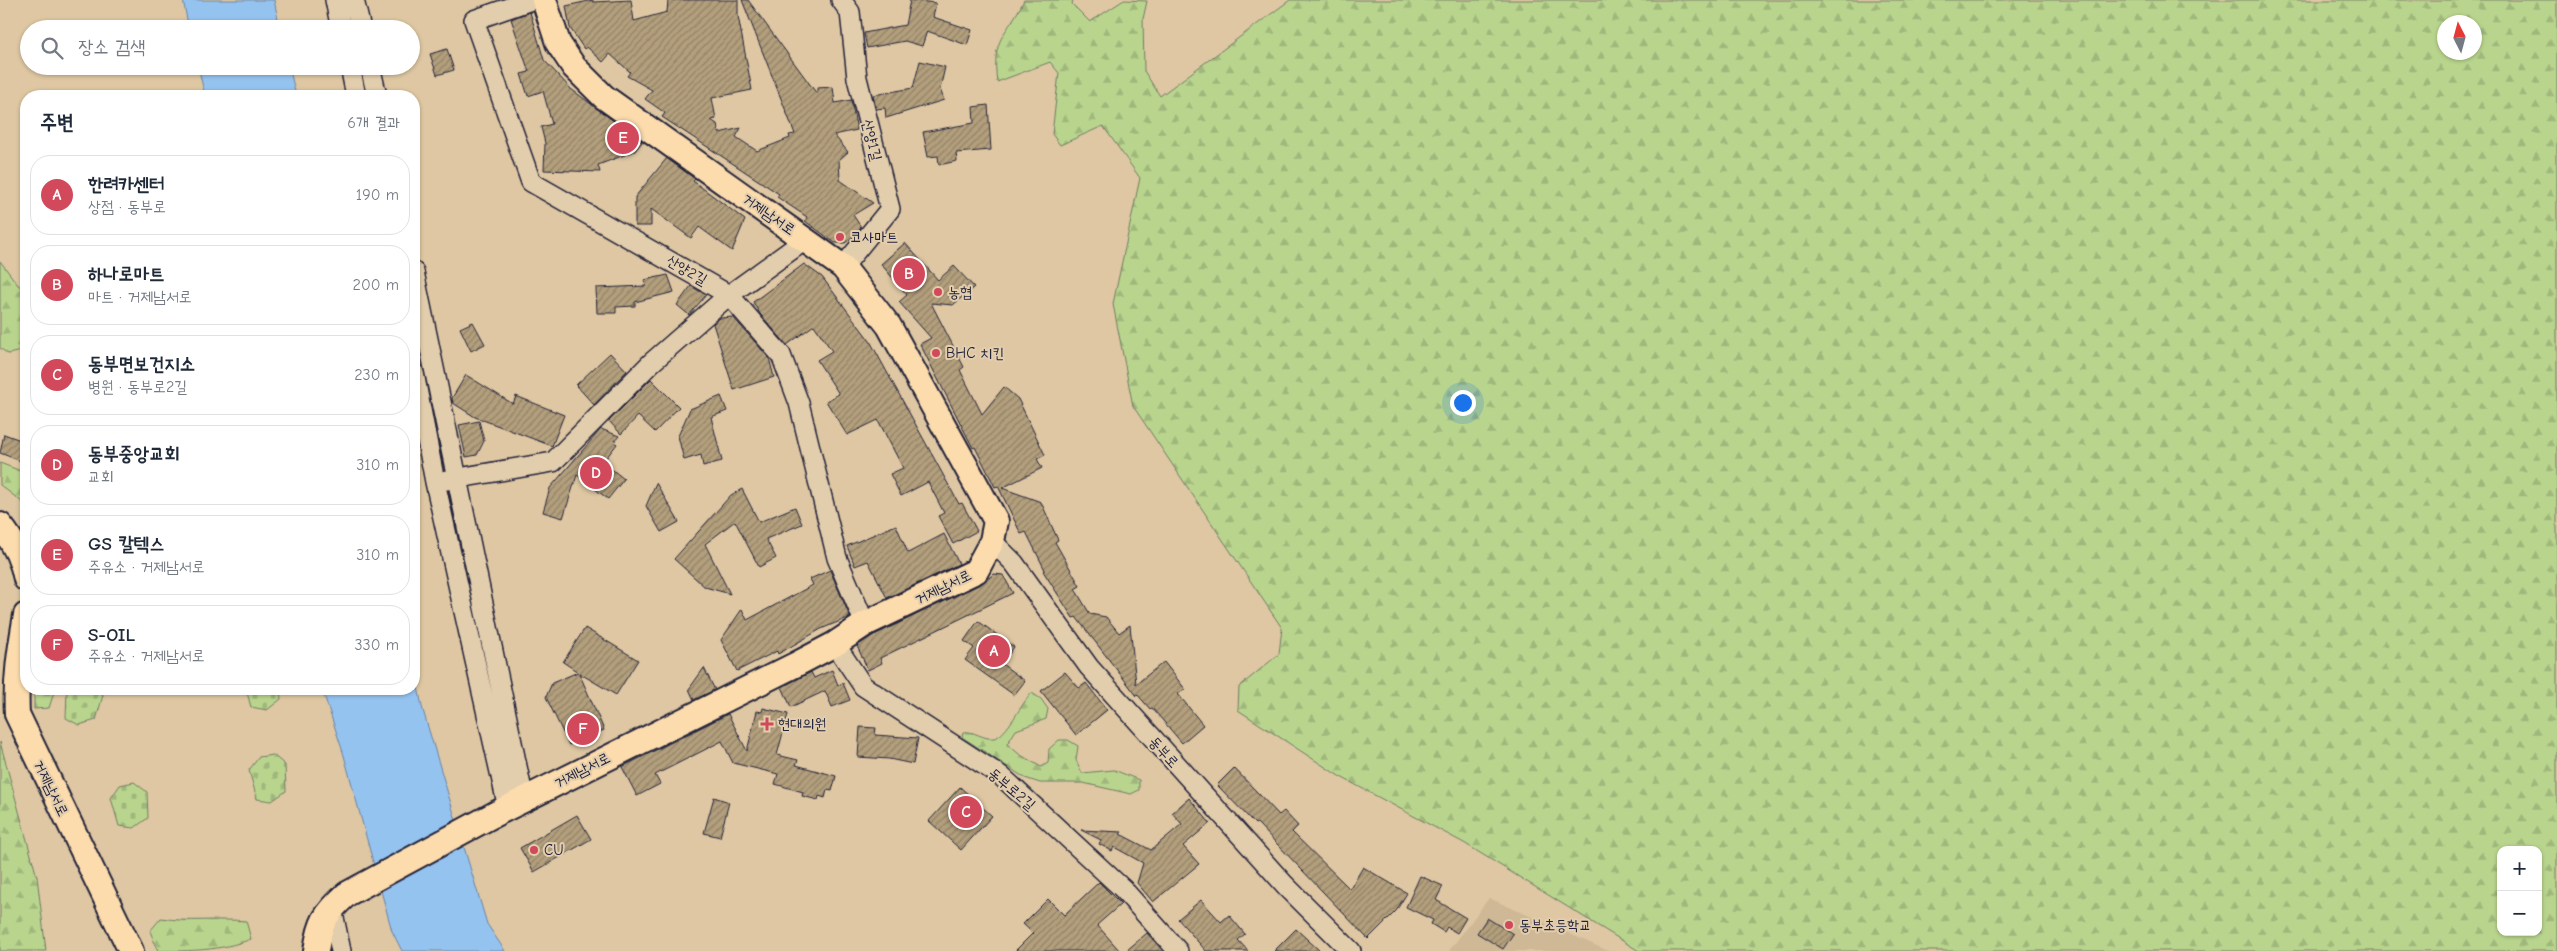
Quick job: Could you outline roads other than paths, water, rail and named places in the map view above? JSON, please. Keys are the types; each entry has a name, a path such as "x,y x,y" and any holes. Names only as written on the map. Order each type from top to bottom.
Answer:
{"main road":[{"name":"거제남서로","path":"339,901 505,809 835,644 865,624 976,571 992,541 996,521 889,326 844,267 604,97 574,67 558,43 544,0"},
{"path":"0,525 11,539 20,556"},
{"name":"거제남서로","path":"20,652 17,714 130,951"},
{"path":"316,951 320,927 339,901"}],"street":[{"path":"335,0 339,20"},
{"path":"354,0 359,20"},
{"name":"산양2길","path":"531,0 474,20 531,182 729,295 781,355 799,403 837,558 865,624"},
{"name":"산양1길","path":"841,0 850,12 857,78 890,209 844,267"},
{"path":"352,75 355,90"},
{"path":"372,75 376,90"},
{"path":"435,482 553,462 651,364 729,295 805,240"},
{"path":"420,301 457,478 505,809"},
{"path":"420,404 435,482 486,712 482,729 505,809"},
{"name":"동부로","path":"992,541 1014,563 1089,667 1279,878 1351,951"},
{"name":"동부로2길","path":"835,644 863,686 1001,776 1123,889 1178,951"},
{"path":"339,901 341,951"}],"water":[{"path":"183,0 274,0 278,20 187,20"},
{"path":"200,75 291,75 295,90 204,90"},
{"path":"324,695 420,695 487,924 505,951 402,951 392,931 343,752"}],"place":[{"name":"GS 칼텍스","path":"623,138"},
{"name":"코사마트","path":"840,237"},
{"name":"하나로마트","path":"909,274"},
{"name":"농협","path":"938,292"},
{"name":"BHC 치킨","path":"936,353"},
{"name":"동부중앙교회","path":"596,473"},
{"name":"한려카센터","path":"994,651"},
{"name":"현대의원","path":"767,724"},
{"name":"S-OIL","path":"583,729"},
{"name":"동부면보건지소","path":"966,812"},
{"name":"CU","path":"534,850"},
{"name":"동부초등학교","path":"1509,925"}]}
